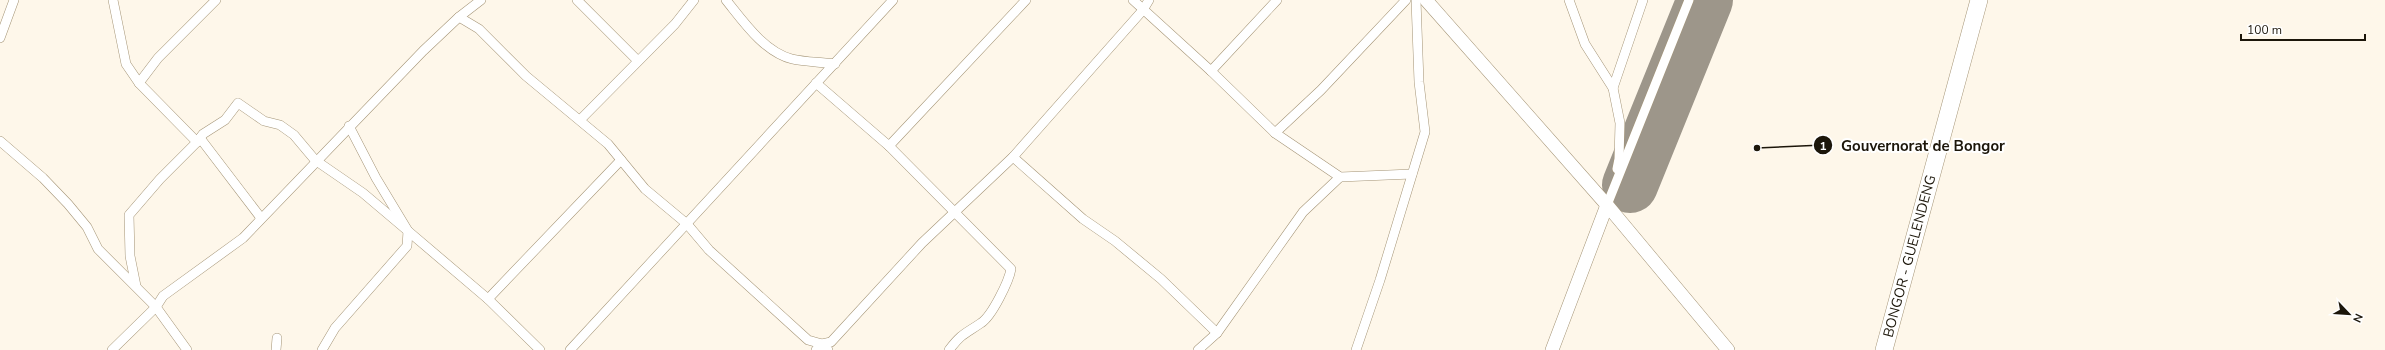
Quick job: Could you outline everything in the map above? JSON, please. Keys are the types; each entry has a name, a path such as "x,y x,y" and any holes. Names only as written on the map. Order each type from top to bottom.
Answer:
{"highway":[{"name":"BONGOR - GUELENDENG","path":"1884,350 1979,0"}],"street":[{"path":"0,38 14,0"},
{"path":"113,0 126,64 139,83 199,140 261,218"},
{"path":"139,83 158,58 216,0"},
{"path":"112,350 156,307 163,296 242,238 349,126 459,17 481,0"},
{"path":"577,0 638,61"},
{"path":"580,120 675,24 694,0"},
{"path":"726,0 747,25 772,50 791,58 835,64"},
{"path":"570,350 893,0"},
{"path":"889,146 1026,0"},
{"path":"1133,0 1212,71 1274,134 1340,177 1412,174"},
{"path":"459,17 480,29 526,76 608,144 645,189 687,224 710,250 808,340 822,348 831,342 922,243 953,212 1013,157 1143,10 1149,0"},
{"path":"1212,71 1277,0"},
{"path":"1274,134 1321,90 1406,0"},
{"path":"1356,350 1380,280 1425,132 1420,82 1416,0"},
{"path":"1426,0 1607,205 1728,350"},
{"path":"1570,0 1585,44 1613,88 1620,124 1619,159 1607,205"},
{"path":"1613,88 1643,0"},
{"path":"1552,350 1607,205 1689,0"},
{"path":"816,83 889,146 1011,269 1010,277 987,317 981,323 960,335 949,350"},
{"path":"136,286 130,256 129,215 160,178 199,140 225,120 238,103 264,121 280,124 294,135 315,160 363,193 488,299 540,350"},
{"path":"322,350 335,328 407,246 408,231 376,178 349,126"},
{"path":"0,142 43,178 68,204 87,227 98,249 156,307 187,350"},
{"path":"1013,157 1083,219 1114,241 1161,279 1218,333"},
{"path":"488,299 621,160"},
{"path":"1198,350 1218,333 1302,212 1340,177"},
{"path":"276,338 276,350"}],"runway":[{"path":"1630,185 1705,0"}],"place":[{"name":"Gouvernorat de Bongor","path":"1757,148"}]}
